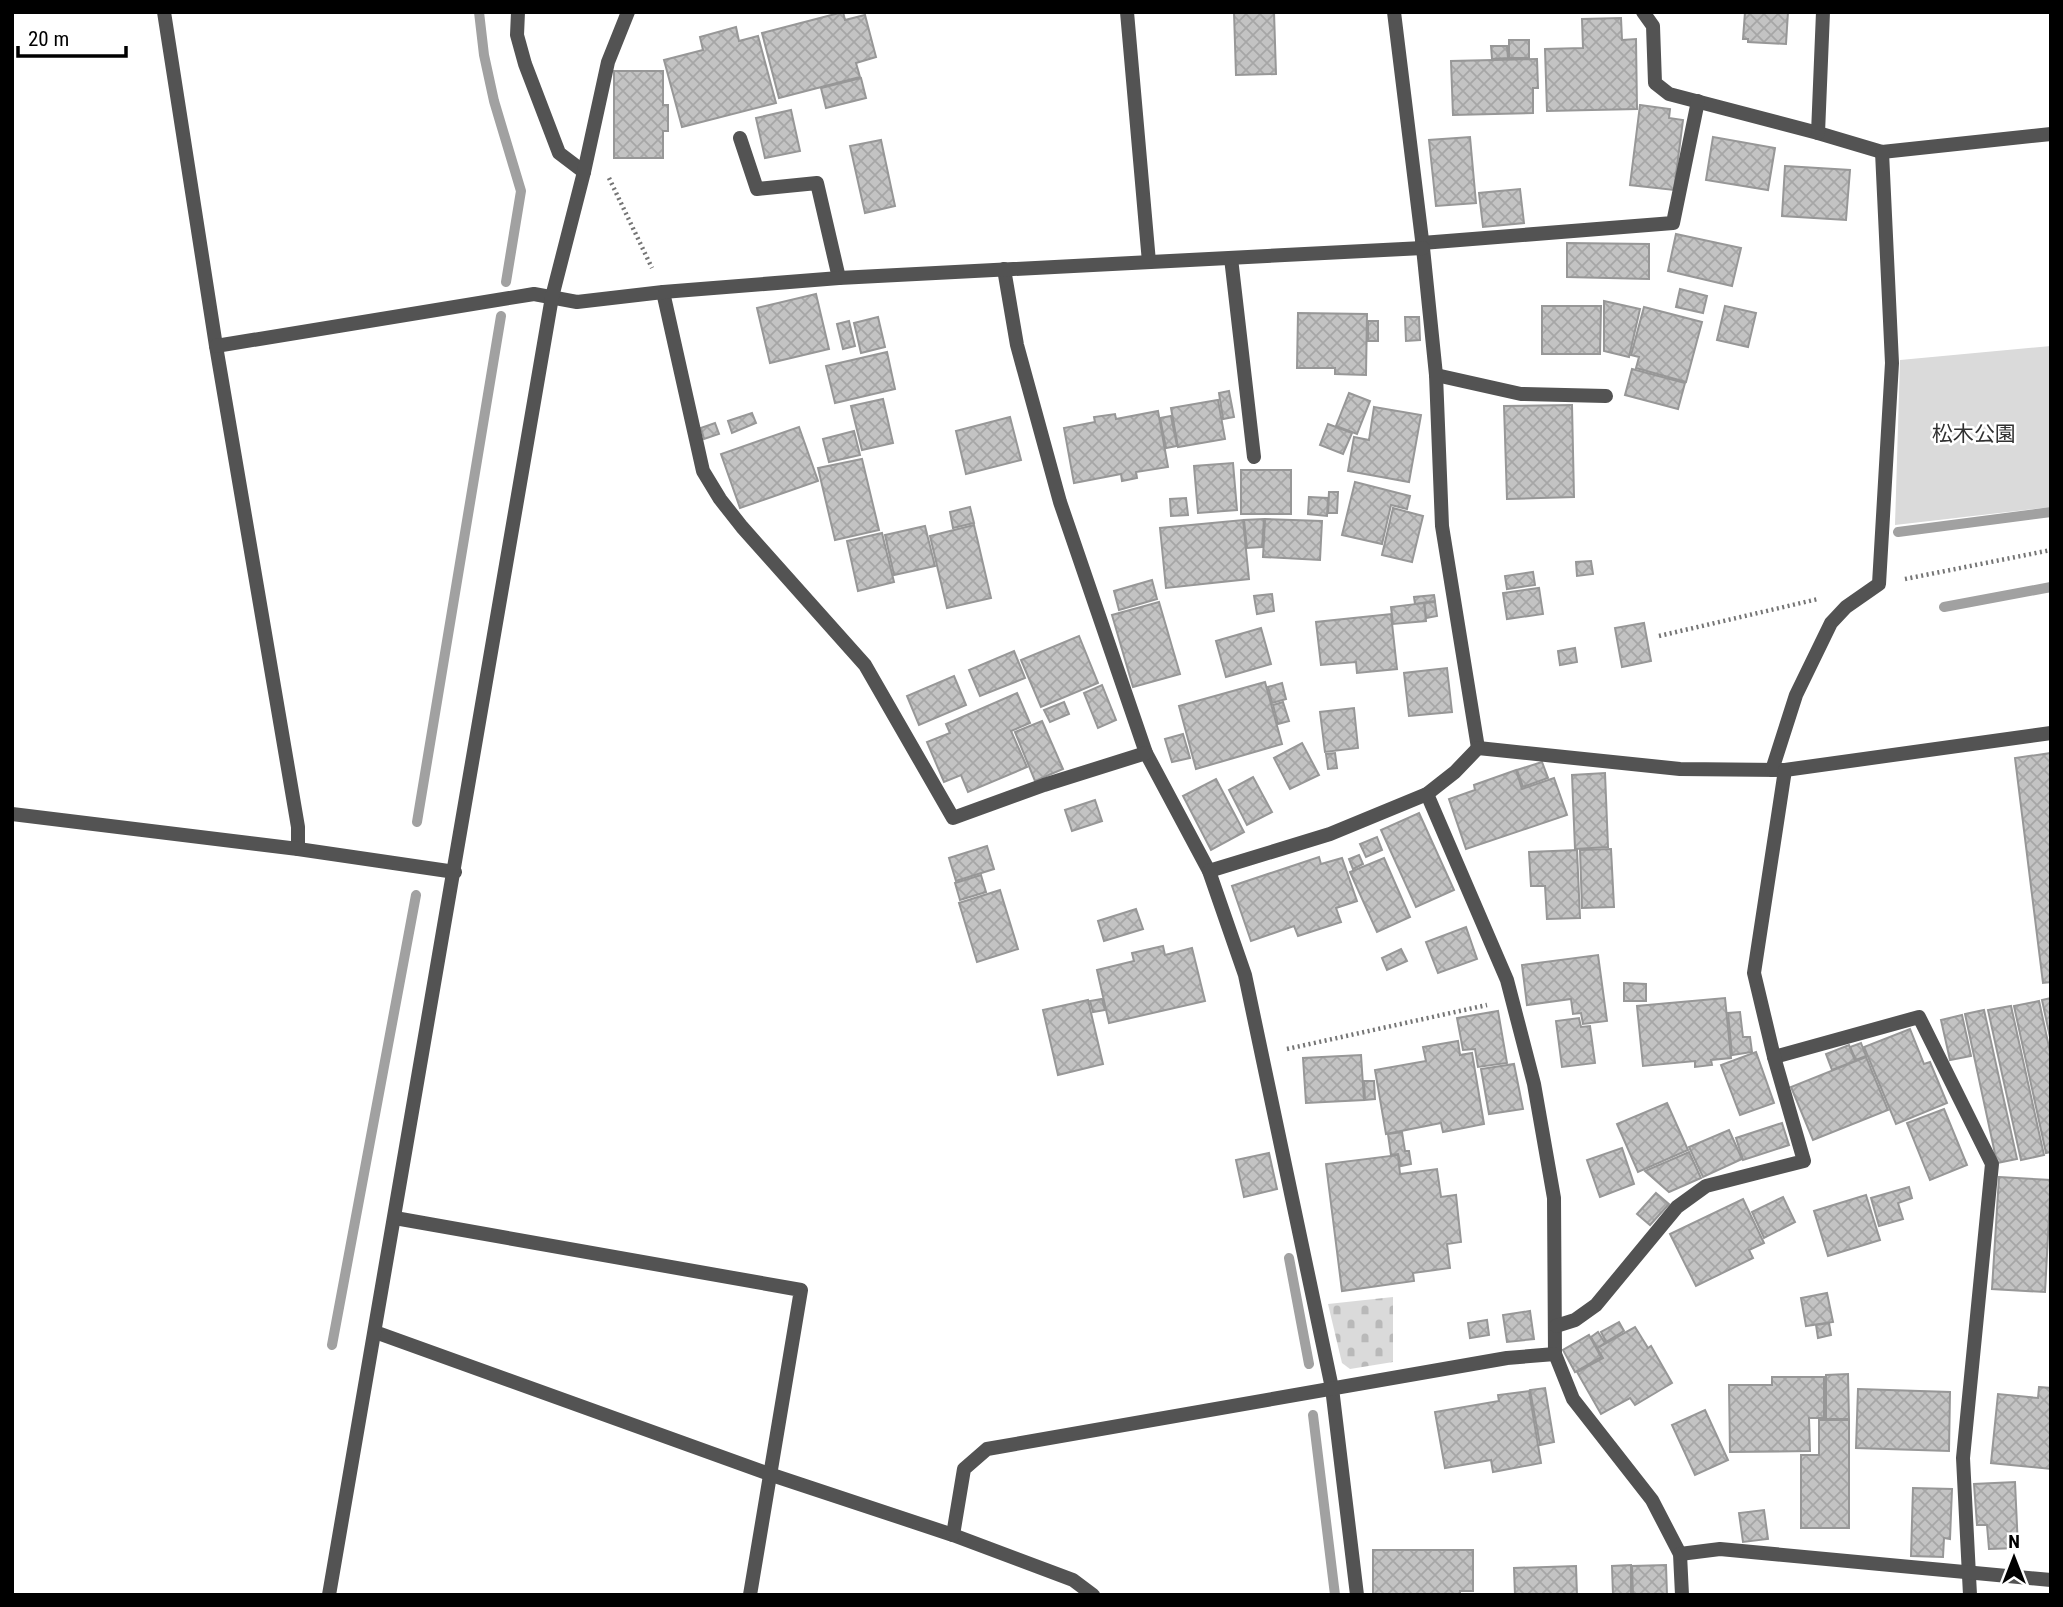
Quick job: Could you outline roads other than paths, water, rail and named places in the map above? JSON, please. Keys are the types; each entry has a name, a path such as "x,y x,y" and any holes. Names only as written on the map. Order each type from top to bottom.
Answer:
{"street":[{"path":"164,12 216,346 298,827 298,849"},
{"path":"518,12 517,35 525,64 559,153 584,172"},
{"path":"329,1595 552,297 584,172 608,62 628,12"},
{"path":"1127,12 1149,262"},
{"path":"1394,12 1436,375 1442,526 1478,748"},
{"path":"1643,12 1653,26 1655,83 1670,94 1882,152 2051,134"},
{"path":"1818,133 1823,12"},
{"path":"216,346 534,294 577,302 663,292 839,278 1231,258 1674,223 1698,102"},
{"path":"740,138 757,189 817,183 839,278"},
{"path":"1556,1326 1576,1320 1596,1305 1677,1207 1706,1186 1804,1161 1774,1057 1754,974 1778,770 1796,695 1831,623 1846,607 1880,584 1892,363 1882,152"},
{"path":"1231,258 1254,457"},
{"path":"1004,270 1017,345 1060,502 1146,753 1209,871 1245,975 1332,1388 1357,1595"},
{"path":"663,292 704,471 720,499 742,527 865,665 953,818 1044,785 1146,753"},
{"path":"1436,375 1521,394 1606,396"},
{"path":"1478,748 1680,768 1778,770 2051,733"},
{"path":"1209,871 1330,834 1427,794 1455,772 1478,748"},
{"path":"1427,794 1507,979 1534,1084 1554,1198 1555,1354 1573,1399 1652,1500 1680,1554 1682,1595"},
{"path":"12,814 298,849 455,872"},
{"path":"1774,1057 1919,1017 1992,1164 1963,1458 1970,1595"},
{"path":"395,1218 801,1290 750,1595"},
{"path":"375,1332 772,1475 953,1535 1073,1580 1093,1595"},
{"path":"953,1535 964,1469 987,1449 1507,1358 1555,1354"},
{"path":"1680,1554 1720,1549 2051,1580"}],"waterway":[{"path":"479,12 484,55 494,101 521,191 506,282"},
{"path":"417,822 501,316"},
{"path":"1898,532 2051,512"},
{"path":"1944,607 2051,587"},
{"path":"332,1345 416,895"},
{"path":"1289,1258 1309,1364"},
{"path":"1313,1415 1335,1595"}],"park label":[{"name":"松木公園","path":"1974,434"}]}
